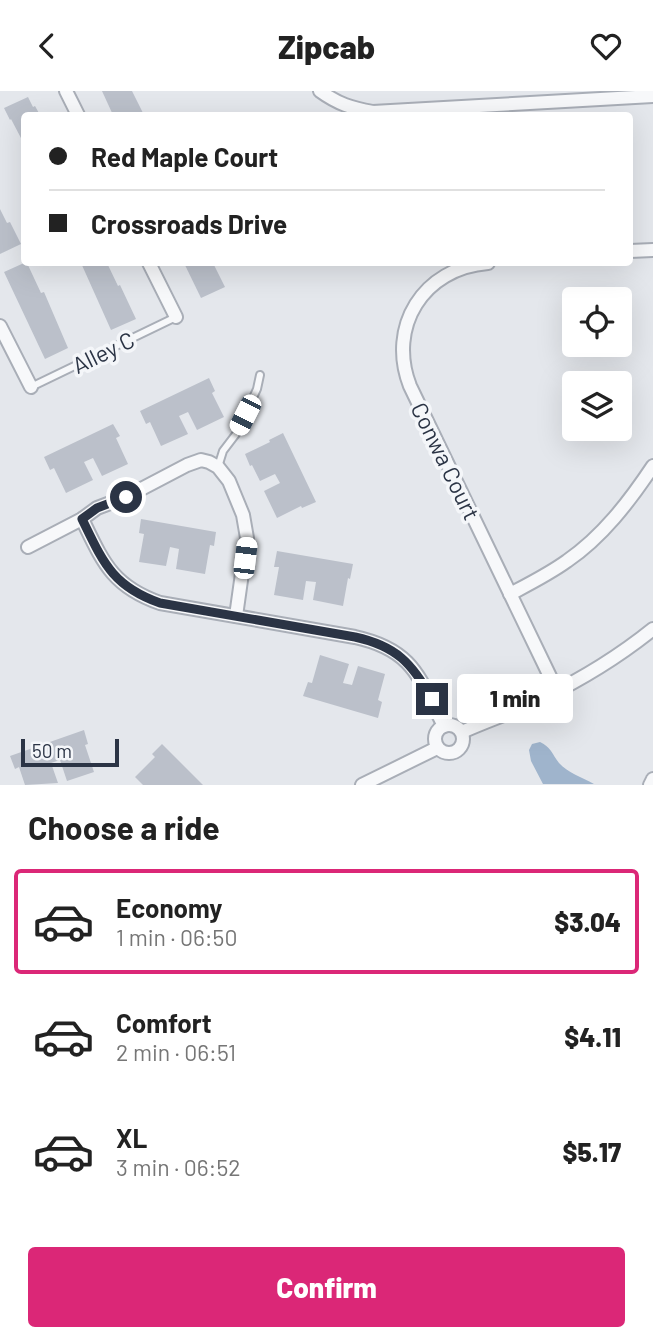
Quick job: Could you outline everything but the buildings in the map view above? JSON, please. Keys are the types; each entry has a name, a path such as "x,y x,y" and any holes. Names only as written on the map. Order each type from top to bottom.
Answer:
{"street":[{"path":"66,91 76,112"},
{"path":"320,91 335,102 373,112 653,96"},
{"path":"633,251 653,250"},
{"path":"150,266 176,317"},
{"name":"Conwa Court","path":"466,266 440,278 408,316 404,337 405,373 557,691"},
{"path":"0,326 31,387"},
{"path":"28,547 82,519 97,508 126,497 187,465 201,460 209,462 218,467 229,481 243,515 247,538 236,616"},
{"path":"510,594 567,561 588,545 626,504 653,466"},
{"path":"82,519 107,568 129,589 142,597 160,603 379,643 407,662 419,675 444,726"},
{"path":"462,732 557,691 607,664 653,629"},
{"path":"454,725 462,732 464,742 457,751 445,753 435,743 435,736 444,726 454,725"},
{"path":"362,785 438,748"},
{"path":"387,772 393,785"},
{"path":"650,785 653,779"}],"lane":[{"name":"Alley C","path":"31,387 176,317"},
{"path":"218,467 223,451 236,434 257,390 260,375"}],"water":[{"path":"540,742 549,748 559,763 594,784 543,784 531,761 529,750 532,744"}],"route":[{"path":"126,497 97,508 82,519 107,568 129,589 160,603 379,643 407,662 419,675 432,699"}]}
